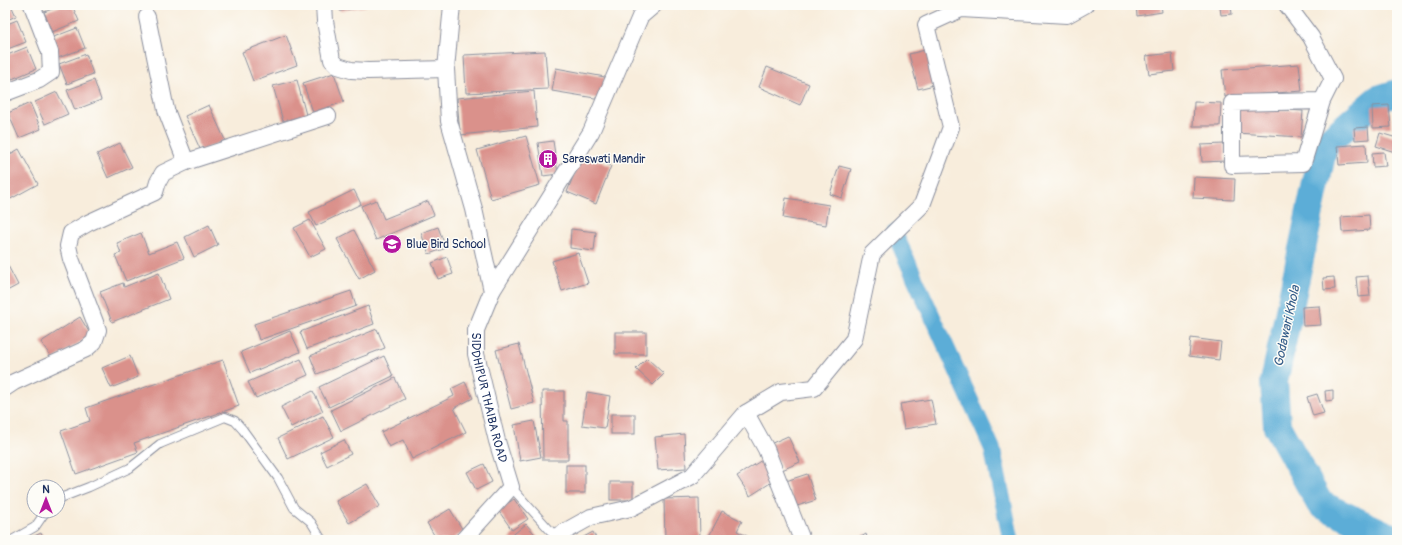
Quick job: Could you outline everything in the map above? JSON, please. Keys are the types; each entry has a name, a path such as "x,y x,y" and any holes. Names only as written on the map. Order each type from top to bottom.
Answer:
{"street":[{"path":"5,93 39,80 51,72 50,52 32,5"},
{"path":"324,5 325,22 332,60 338,66 351,70 368,71 446,69"},
{"path":"452,5 446,69 449,121 474,209 492,291"},
{"name":"SIDDHIPUR THAIBA ROAD","path":"510,487 497,441 476,354 476,330 492,291 591,132 640,17 654,5"},
{"path":"557,538 591,516 631,508 692,476 746,413 780,392 814,388 854,338 872,254 922,205 951,127 926,25 961,9 1067,15 1085,5"},
{"path":"1287,5 1311,37 1333,79 1322,101 1303,163 1232,165 1232,103 1322,101"},
{"path":"147,17 166,110 186,162"},
{"path":"5,388 14,382 86,349 94,342 98,330 71,259 68,246 72,233 88,223 155,192 163,173 186,162 328,116"},
{"path":"746,413 766,449 802,540"},
{"path":"463,540 510,487"}],"lane":[{"path":"66,496 130,468 160,444 225,417 235,421 243,430 278,478 294,508 311,522 322,540"},
{"path":"510,487 557,538"},
{"path":"12,540 35,527 40,519"}],"building":[{"path":"5,5 11,5 16,16 5,21"},
{"path":"63,5 72,5 79,21 52,32 44,12"},
{"path":"339,5 366,5 366,6 340,11"},
{"path":"1136,5 1161,5 1162,12 1137,16"},
{"path":"1231,6 1232,14 1221,15 1220,7"},
{"path":"17,20 26,42 5,50 5,25"},
{"path":"77,28 85,48 58,58 51,38"},
{"path":"286,35 297,65 253,81 242,52"},
{"path":"27,47 36,69 12,79 5,56"},
{"path":"929,49 938,84 918,89 909,54"},
{"path":"545,51 548,89 466,93 464,55"},
{"path":"1172,53 1174,71 1149,74 1146,56"},
{"path":"86,54 93,74 67,84 59,64"},
{"path":"1299,64 1302,91 1225,97 1222,70"},
{"path":"767,67 809,84 800,105 759,87"},
{"path":"556,68 605,77 601,99 552,91"},
{"path":"334,73 344,102 313,112 303,83"},
{"path":"94,80 101,100 75,110 67,90"},
{"path":"297,80 306,115 283,121 273,86"},
{"path":"534,91 537,127 460,135 457,98"},
{"path":"57,92 68,114 45,124 35,102"},
{"path":"1194,102 1221,103 1220,126 1193,126"},
{"path":"30,103 41,129 19,138 8,113"},
{"path":"209,105 225,140 201,151 185,116"},
{"path":"1389,105 1391,127 1373,128 1372,106"},
{"path":"1238,107 1303,111 1301,137 1236,133"},
{"path":"1368,127 1369,139 1355,140 1354,128"},
{"path":"1380,133 1397,138 1397,147 1395,152 1376,146"},
{"path":"526,136 540,185 491,199 477,150"},
{"name":"Saraswati Mandir","path":"553,141 558,174 543,176 538,143"},
{"path":"120,143 132,167 108,178 97,154"},
{"path":"1224,144 1225,161 1202,162 1201,145"},
{"path":"1366,144 1367,163 1339,165 1337,146"},
{"path":"19,149 38,184 5,202 5,157"},
{"path":"1384,152 1386,166 1373,167 1372,153"},
{"path":"582,154 611,166 596,204 567,192"},
{"path":"839,166 851,169 842,198 830,194"},
{"path":"1194,177 1235,179 1234,200 1193,198"},
{"path":"354,190 361,204 316,226 309,212"},
{"path":"786,198 829,205 826,225 783,218"},
{"path":"376,200 384,219 428,201 434,215 376,240 361,206"},
{"path":"1369,215 1370,230 1342,232 1341,217"},
{"path":"310,220 326,249 310,257 294,228"},
{"path":"209,225 218,245 194,257 185,237"},
{"path":"438,227 446,248 429,254 421,233"},
{"path":"571,229 596,232 594,251 570,248"},
{"path":"354,230 375,270 359,279 337,239"},
{"path":"141,233 149,253 177,242 184,258 126,281 115,255 121,253 117,243"},
{"path":"578,253 588,283 562,291 552,261"},
{"path":"447,257 453,274 438,279 432,263"},
{"path":"5,260 18,285 5,292"},
{"path":"159,273 169,299 112,322 100,292 123,283 124,287"},
{"path":"1368,276 1370,296 1358,297 1356,277"},
{"path":"1334,277 1335,289 1324,290 1323,278"},
{"path":"351,291 356,306 259,340 254,324"},
{"path":"368,306 374,324 307,349 300,332"},
{"path":"1319,306 1321,325 1303,326 1302,307"},
{"path":"80,317 91,335 53,360 41,342"},
{"path":"377,329 385,348 317,374 310,356"},
{"path":"290,331 300,352 250,373 241,352"},
{"path":"615,332 646,332 646,354 615,354"},
{"path":"1191,338 1221,342 1219,360 1189,356"},
{"path":"519,344 534,403 511,409 496,350"},
{"path":"130,356 138,377 111,388 102,368"},
{"path":"384,356 393,376 329,407 319,387"},
{"path":"647,358 664,374 653,385 636,369"},
{"path":"301,359 308,375 256,398 248,382"},
{"path":"223,360 239,406 134,443 138,452 76,474 61,431 90,421 86,408"},
{"path":"395,378 405,399 341,431 331,410"},
{"path":"465,382 473,398 454,408 466,432 412,459 403,440 389,447 381,432 454,396 451,389"},
{"path":"1333,390 1333,400 1326,401 1325,391"},
{"path":"313,391 323,411 291,427 281,407"},
{"path":"542,391 564,391 564,421 568,421 568,460 543,460"},
{"path":"587,392 610,396 605,428 582,425"},
{"path":"1317,394 1324,413 1313,416 1307,397"},
{"path":"931,399 936,424 904,429 900,404"},
{"path":"611,414 635,414 635,434 611,434"},
{"path":"323,416 334,437 288,459 278,438"},
{"path":"534,421 541,457 520,461 514,425"},
{"path":"684,434 686,468 658,470 655,437"},
{"path":"788,436 800,462 782,470 770,444"},
{"path":"344,440 351,454 327,466 320,452"},
{"path":"762,460 775,480 750,496 737,476"},
{"path":"484,464 492,482 476,490 467,472"},
{"path":"566,465 585,465 585,493 566,493"},
{"path":"807,474 816,500 794,507 786,481"},
{"path":"610,482 633,482 633,500 610,500"},
{"path":"367,484 380,506 349,523 336,501"},
{"path":"699,498 700,540 665,540 664,499"},
{"path":"514,499 528,519 512,530 498,510"},
{"path":"450,509 464,532 451,540 437,540 427,523"},
{"path":"722,511 742,521 737,531 755,540 707,540"},
{"path":"526,524 540,540 511,540 509,538"},
{"path":"593,532 597,540 578,540"},
{"path":"41,533 44,540 25,540"},
{"path":"866,534 868,540 856,540"}],"waterway":[{"name":"Godawari Khola","path":"1397,93 1378,99 1324,145 1274,382 1277,426 1320,504 1397,540"},
{"path":"894,232 992,448 1011,540"}],"place":[{"name":"Saraswati Mandir","path":"548,159"},
{"name":"Blue Bird School","path":"392,244"}]}
